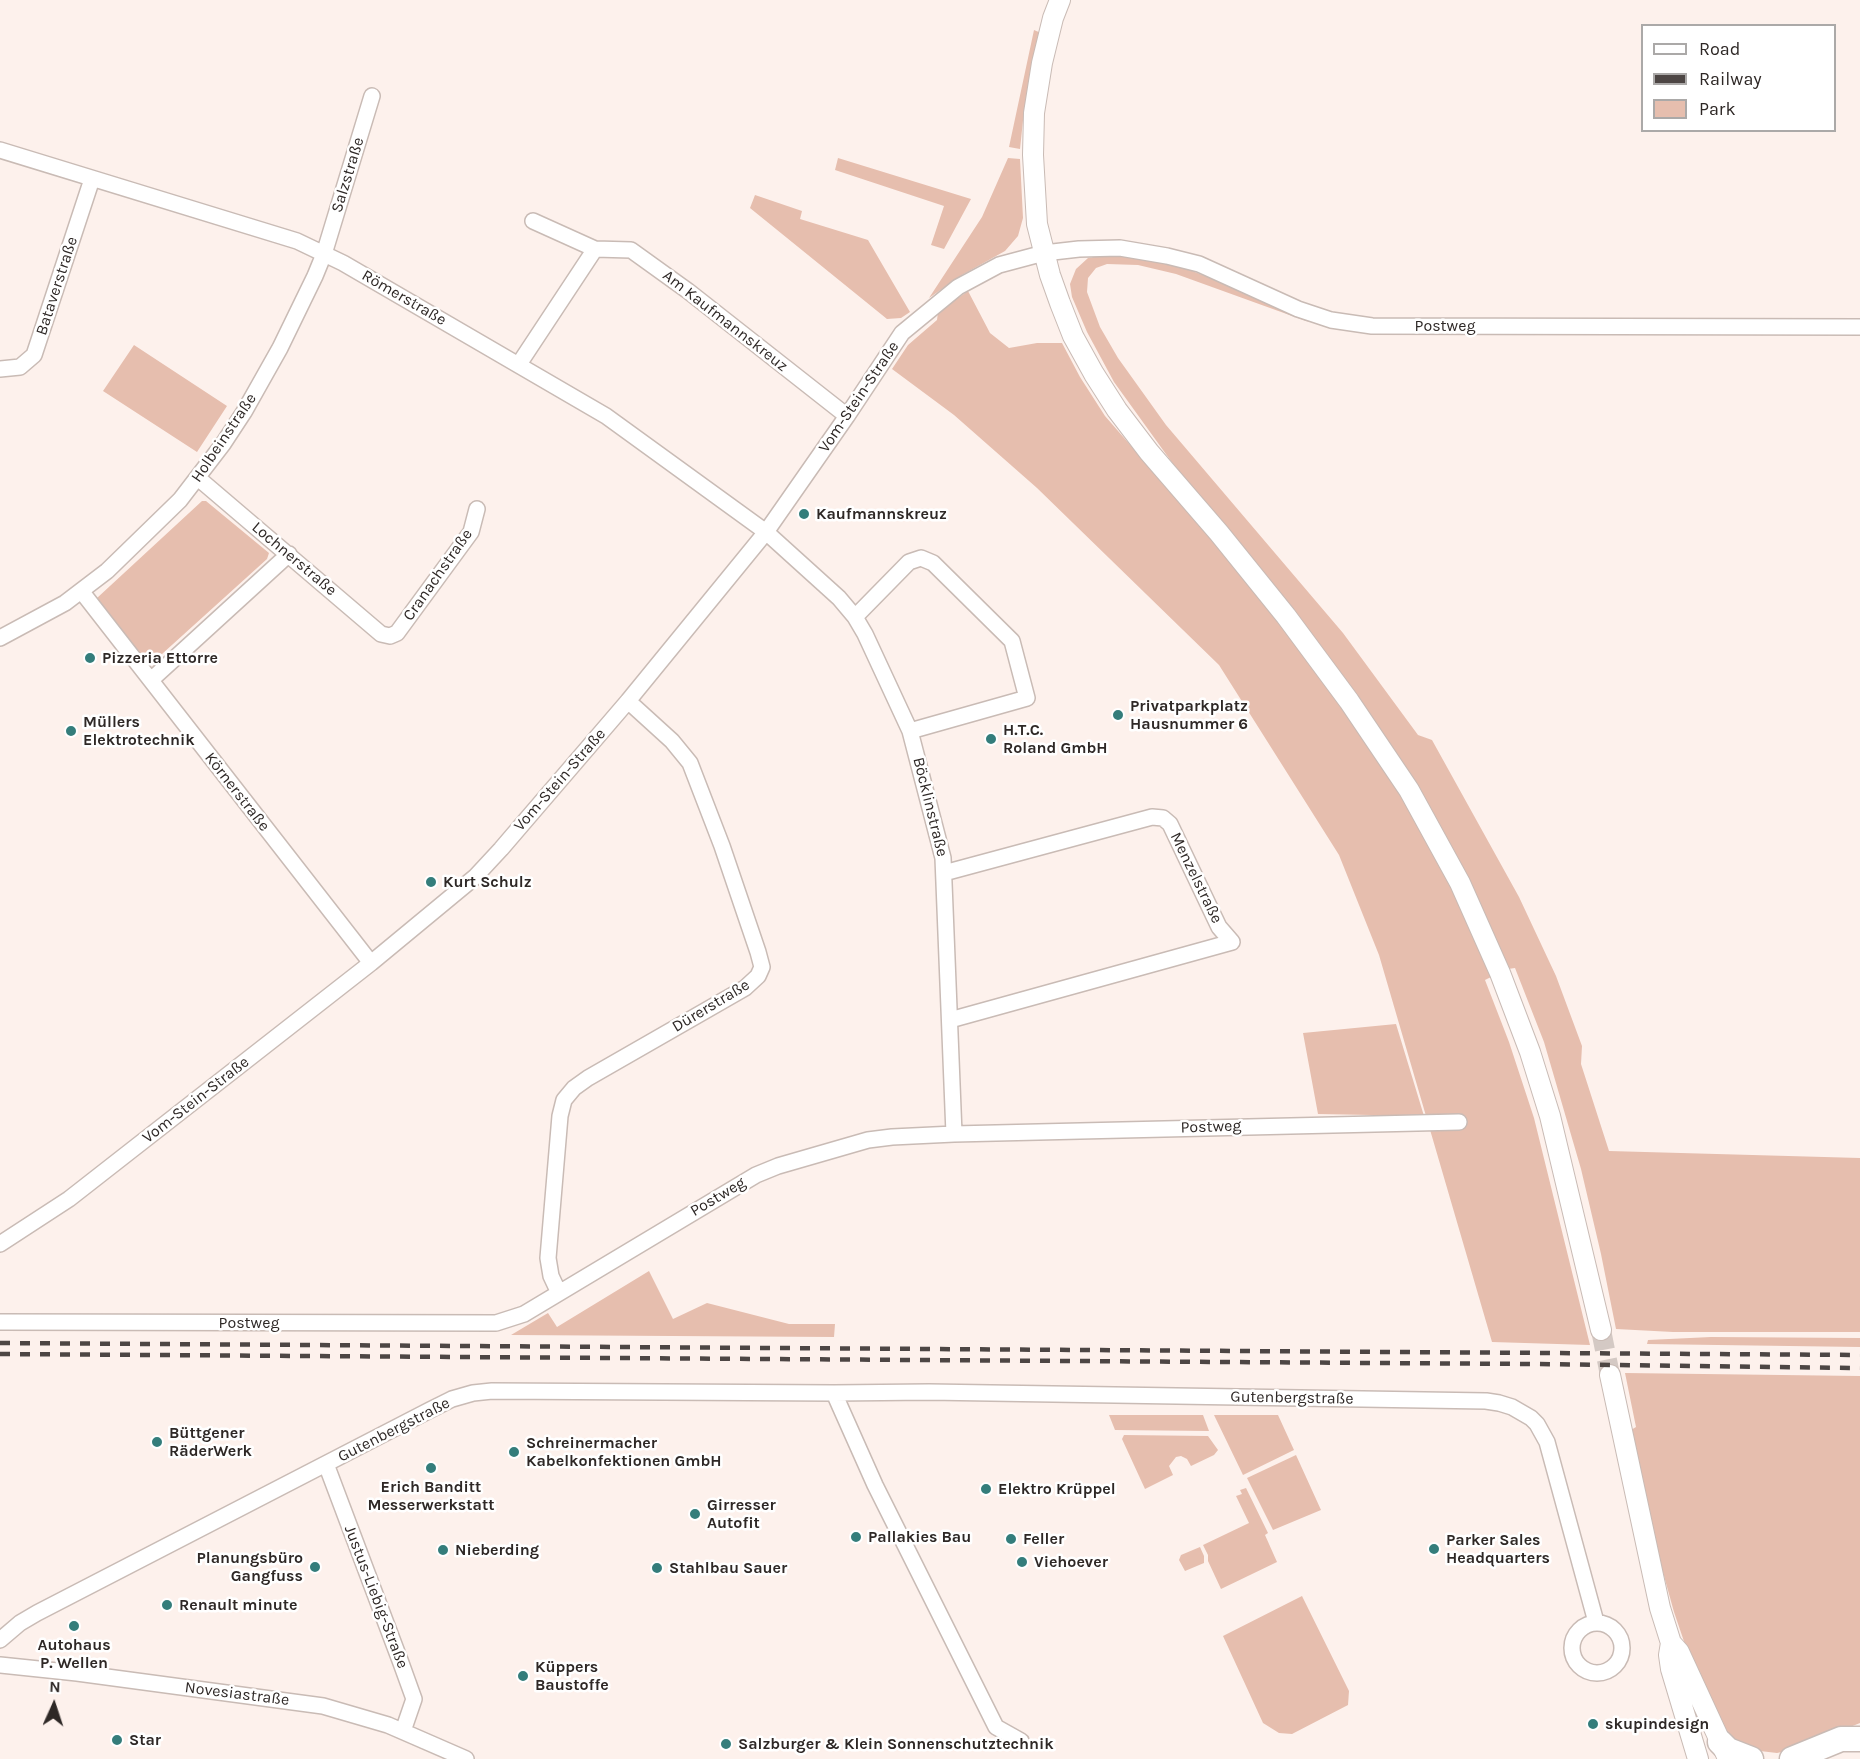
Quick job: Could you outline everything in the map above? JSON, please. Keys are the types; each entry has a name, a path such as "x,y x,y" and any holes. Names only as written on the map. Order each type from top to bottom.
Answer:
{"main road":[{"path":"1792,1759 1840,1739 1860,1739"},
{"path":"1836,1759 1860,1748"},
{"path":"1724,1751 1728,1750 1751,1759"}],"street":[{"path":"1060,0 1042,63 1034,113 1033,155 1037,224 1053,284 1073,336 1117,410 1149,452 1219,532 1286,616 1349,701 1409,790 1460,883 1500,973 1547,1105 1601,1330"},
{"name":"Salzstraße","path":"324,254 372,96"},
{"name":"Römerstraße","path":"0,150 297,241 324,254 519,364 631,432 766,532"},
{"name":"Bataverstraße","path":"0,369 20,367 34,355 92,179"},
{"name":"Am Kaufmannskreuz","path":"533,221 595,249 631,250 660,270 847,416"},
{"name":"Postweg","path":"1044,253 1120,248 1167,256 1199,264 1309,313 1330,320 1372,326 1860,327"},
{"path":"519,364 595,249"},
{"name":"Vom-Stein-Straße","path":"0,1244 69,1199 371,963 475,877 628,701 766,532 902,333 958,287 999,265 1044,253"},
{"name":"Holbeinstraße","path":"0,638 82,592 150,531 198,478 238,420 269,366 306,297 324,254"},
{"name":"Lochnerstraße","path":"198,478 381,633 390,636"},
{"name":"Cranachstraße","path":"390,636 397,633 471,532 477,509"},
{"name":"Böcklinstraße","path":"766,532 839,598 855,617 910,731 939,842 944,873 954,1134"},
{"path":"151,680 289,554"},
{"path":"855,617 909,562 921,558 933,563 1012,641 1027,698 910,731"},
{"name":"Körnerstraße","path":"82,592 371,963"},
{"name":"Dürerstraße","path":"559,1293 551,1276 548,1258 560,1116 564,1100 574,1088 588,1078 745,988 758,976 762,967 722,846 690,763 672,741 628,701"},
{"name":"Menzelstraße","path":"944,873 1152,817 1163,818 1170,824 1219,927 1232,942 950,1020"},
{"name":"Postweg","path":"0,1322 486,1324 515,1318 765,1170 868,1140 954,1134 1459,1122"},
{"path":"1610,1375 1660,1608 1671,1643 1679,1652 1724,1751"},
{"name":"Gutenbergstraße","path":"0,1640 28,1617 430,1410 473,1393 492,1391 940,1392 1500,1403 1531,1418 1547,1442 1596,1622"},
{"path":"834,1393 875,1485 996,1727 1021,1742"},
{"name":"Justus-Liebig-Straße","path":"326,1464 414,1700 403,1731"},
{"path":"1671,1643 1669,1655 1671,1669 1698,1759"},
{"name":"Novesiastraße","path":"0,1665 304,1703 350,1713 403,1731 466,1759"}],"green space":[{"path":"1034,30 1041,33 1024,111 1020,149 1009,147"},
{"path":"838,158 971,199 944,249 931,245 944,206 835,170"},
{"path":"1008,158 1020,159 1023,218 1018,236 1005,251 962,275 929,298 982,217"},
{"path":"755,195 802,211 800,219 868,240 910,312 901,318 887,319 750,208"},
{"path":"1105,255 1137,258 1185,268 1330,326 1306,321 1176,274 1138,265 1107,264 1096,268 1088,278 1087,292 1100,327 1118,358 1166,425 1343,633 1418,735 1432,740 1519,897 1556,976 1582,1046 1581,1064 1609,1151 1860,1158 1860,1332 1673,1332 1616,1329 1581,1169 1544,1042 1515,968 1508,969 1416,785 1357,695 1291,608 1176,468 1114,382 1087,332 1072,297 1070,284 1076,269 1088,258"},
{"path":"968,291 990,333 1009,348 1037,343 1062,343 1105,416 1245,577 1338,700 1401,796 1453,889 1491,977 1485,980 1509,1042 1534,1118 1590,1345 1492,1342 1379,955 1339,855 1219,665 1037,488 954,415 892,369 908,345 937,320 938,312"},
{"path":"134,345 227,406 197,452 103,391"},
{"path":"202,501 206,501 269,553 267,559 162,654 154,660 147,661 97,602 97,598"},
{"path":"1396,1024 1424,1116 1318,1114 1303,1033"},
{"path":"649,1271 673,1319 707,1303 789,1324 835,1324 834,1337 511,1335 548,1313 557,1327"},
{"path":"1711,1337 1860,1338 1860,1347 1647,1344 1648,1340"},
{"path":"1625,1373 1860,1376 1860,1723 1796,1749 1777,1753 1760,1751 1735,1739 1716,1719 1691,1662 1674,1612 1649,1522 1631,1430 1636,1427"},
{"path":"1109,1415 1203,1415 1209,1431 1115,1430"},
{"path":"1214,1415 1278,1415 1294,1450 1243,1475"},
{"path":"1124,1435 1208,1436 1218,1450 1214,1455 1191,1466 1187,1459 1181,1456 1176,1457 1169,1466 1173,1475 1145,1489 1122,1439"},
{"path":"1296,1455 1321,1510 1273,1530 1247,1478"},
{"path":"1246,1488 1268,1533 1265,1535 1277,1562 1221,1589 1203,1545 1249,1523 1236,1496 1242,1494 1240,1490"},
{"path":"1200,1547 1204,1563 1185,1571 1179,1560 1181,1555"},
{"path":"1302,1596 1349,1691 1348,1705 1292,1734 1279,1733 1263,1723 1223,1636"}],"tunnel":[{"path":"1601,1330 1610,1375"}],"railway":[{"path":"0,1343 1860,1355"},
{"path":"0,1354 1860,1368"}],"place":[{"name":"Kaufmannskreuz","path":"804,514"},
{"name":"Pizzeria Ettorre","path":"90,658"},
{"name":"Privatparkplatz Hausnummer 6","path":"1118,715"},
{"name":"Müllers Elektrotechnik","path":"71,731"},
{"name":"H.T.C. Roland GmbH","path":"991,739"},
{"name":"Kurt Schulz","path":"431,882"},
{"name":"Büttgener RäderWerk","path":"157,1442"},
{"name":"Schreinermacher Kabelkonfektionen GmbH","path":"514,1452"},
{"name":"Erich Banditt Messerwerkstatt","path":"431,1468"},
{"name":"Elektro Krüppel","path":"986,1489"},
{"name":"Girresser Autofit","path":"695,1514"},
{"name":"Pallakies Bau","path":"856,1537"},
{"name":"Feller","path":"1011,1539"},
{"name":"Parker Sales Headquarters","path":"1434,1549"},
{"name":"Nieberding","path":"443,1550"},
{"name":"Viehoever","path":"1022,1562"},
{"name":"Planungsbüro Gangfuss","path":"315,1567"},
{"name":"Stahlbau Sauer","path":"657,1568"},
{"name":"Renault minute","path":"167,1605"},
{"name":"Autohaus P. Wellen","path":"74,1626"},
{"name":"Küppers Baustoffe","path":"523,1676"},
{"name":"skupindesign","path":"1593,1724"},
{"name":"Star","path":"117,1740"},
{"name":"Salzburger & Klein Sonnenschutztechnik","path":"726,1744"}]}
